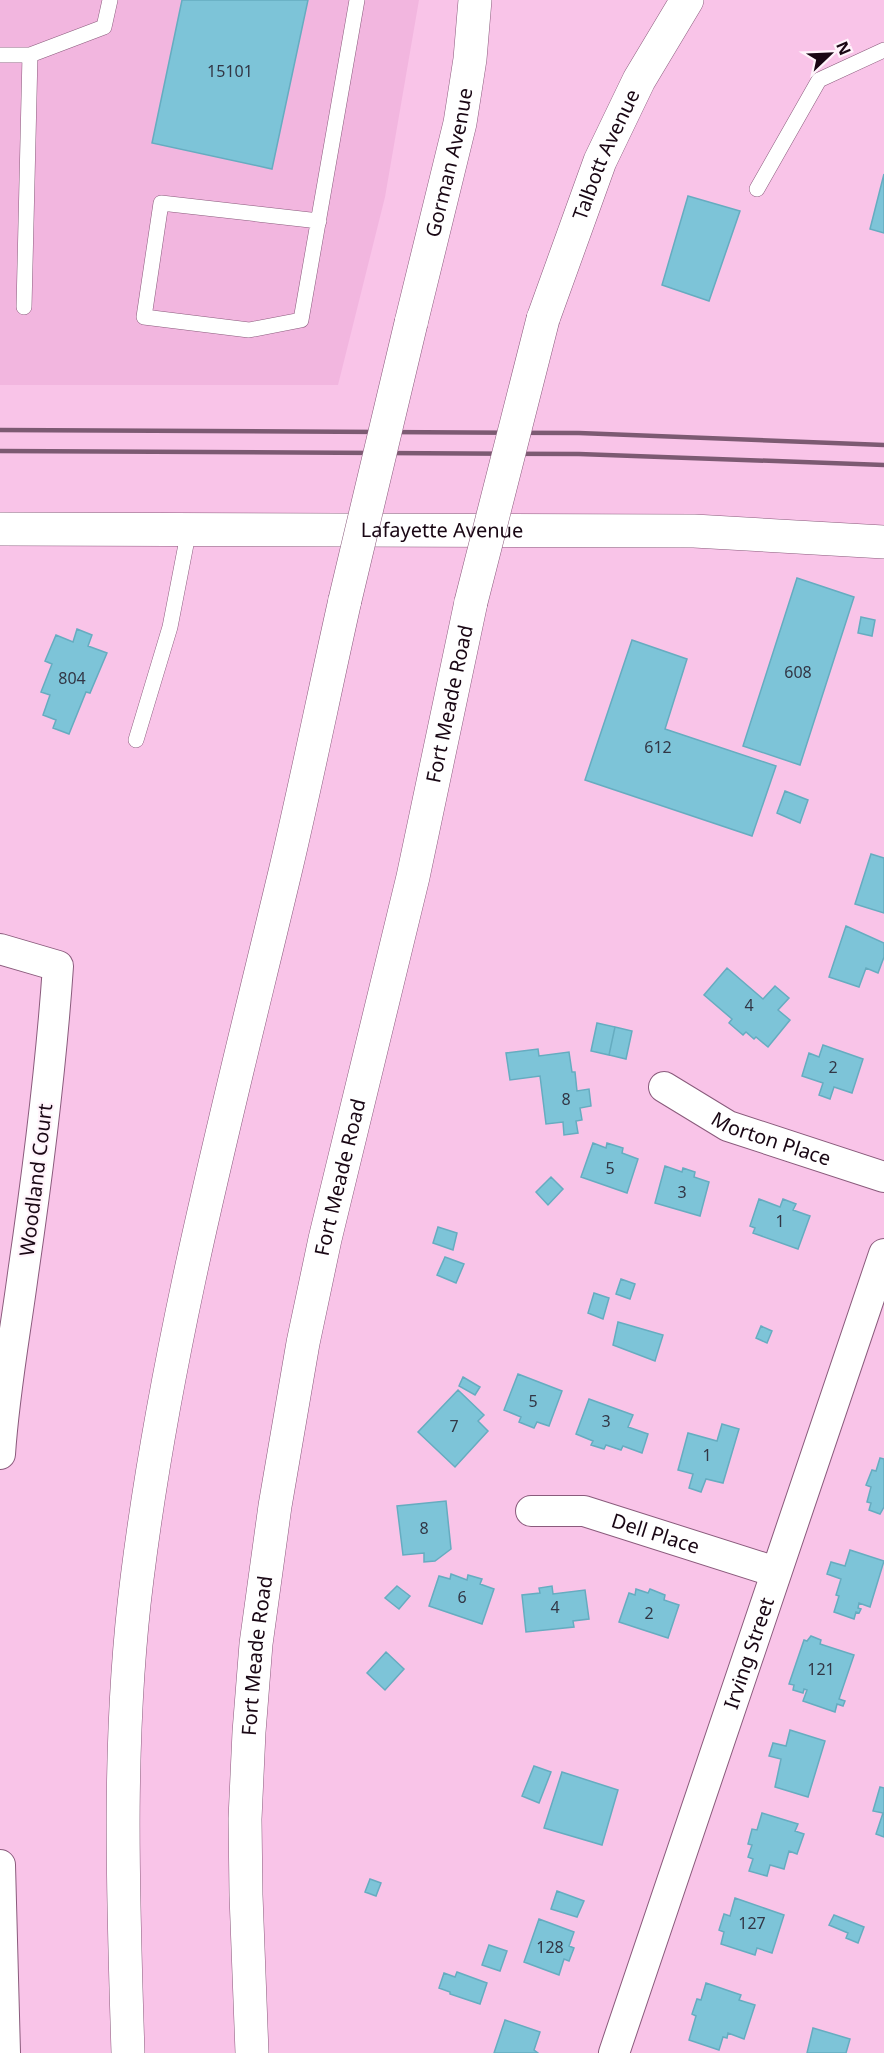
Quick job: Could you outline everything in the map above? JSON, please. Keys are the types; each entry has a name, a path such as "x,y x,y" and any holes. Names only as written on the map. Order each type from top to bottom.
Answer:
{"main road":[{"name":"Gorman Avenue","path":"128,2053 121,1843 127,1686 136,1581 154,1458 187,1287 218,1149 287,863 345,600 460,123 470,59 475,0"},
{"name":"Talbott Avenue","path":"543,318 600,161 639,80 687,0"},
{"name":"Fort Meade Road","path":"252,2053 246,1895 249,1732 256,1644 275,1506 303,1343 322,1251 413,877 471,602 543,318"},
{"name":"Lafayette Avenue","path":"0,529 694,531 884,542"}],"street":[{"name":"Woodland Court","path":"0,949 58,966 42,1138 2,1417 0,1454"},
{"name":"Morton Place","path":"664,1087 728,1126 884,1177"},
{"name":"Irving Street","path":"614,2053 884,1254"},
{"name":"Dell Place","path":"531,1511 584,1511 776,1572"},
{"path":"0,1864 5,2053"}],"lane":[{"path":"0,56 30,55 104,27 110,0"},
{"path":"319,221 161,203 144,317 249,330 301,320 319,221 357,0"},
{"path":"757,189 819,80 884,50"},
{"path":"24,307 30,55"},
{"path":"136,740 170,627 189,529"}],"shaded area":[{"path":"0,0 419,0 385,197 338,385 0,385"}],"building":[{"path":"182,0 308,0 272,169 152,143"},
{"path":"884,174 884,233 870,229"},
{"path":"688,196 740,211 709,301 662,285"},
{"path":"797,578 854,597 800,765 743,746"},
{"path":"861,617 875,620 872,636 858,633"},
{"path":"77,629 92,635 88,646 107,653 90,693 86,692 69,734 53,728 56,720 43,715 50,695 41,692 52,664 45,661 56,635 73,642"},
{"path":"632,640 687,659 665,729 776,766 752,836 585,780"},
{"path":"785,791 808,800 800,823 777,813"},
{"path":"871,854 884,858 884,913 855,904"},
{"path":"846,926 884,943 884,957 878,973 866,968 859,987 829,977"},
{"path":"727,968 763,999 775,986 789,998 778,1010 790,1020 768,1047 746,1032 743,1035 729,1023 732,1019 704,995"},
{"path":"597,1023 615,1027 609,1055 591,1051"},
{"path":"615,1027 632,1031 626,1059 609,1055"},
{"path":"823,1045 863,1059 852,1093 834,1087 830,1099 819,1095 823,1083 802,1076 809,1053 819,1057"},
{"path":"538,1049 539,1056 569,1052 572,1072 575,1072 577,1091 589,1089 591,1106 580,1108 582,1120 576,1121 578,1133 564,1135 563,1122 546,1124 540,1076 510,1080 506,1053"},
{"path":"593,1143 606,1148 607,1143 623,1148 622,1153 638,1159 627,1193 581,1177"},
{"path":"665,1166 682,1172 683,1168 695,1172 694,1177 709,1182 700,1216 655,1203"},
{"path":"551,1177 563,1189 548,1205 536,1192"},
{"path":"759,1199 780,1207 783,1199 796,1204 793,1210 810,1216 798,1249 753,1233 755,1228 750,1226"},
{"path":"438,1227 457,1233 453,1250 433,1243"},
{"path":"445,1257 464,1264 456,1283 437,1275"},
{"path":"621,1279 635,1284 630,1299 616,1294"},
{"path":"594,1293 609,1298 603,1319 588,1313"},
{"path":"618,1322 663,1335 655,1361 613,1345"},
{"path":"761,1326 772,1331 767,1343 756,1338"},
{"path":"518,1374 562,1391 549,1426 537,1422 534,1428 519,1422 521,1417 504,1410"},
{"path":"463,1377 480,1387 475,1395 459,1386"},
{"path":"458,1390 484,1415 478,1421 488,1431 455,1467 418,1432"},
{"path":"589,1399 633,1415 628,1427 648,1434 642,1453 623,1446 621,1450 606,1445 604,1449 591,1445 593,1441 576,1434"},
{"path":"722,1424 739,1429 723,1483 706,1479 701,1492 689,1488 693,1474 678,1470 688,1433 717,1441"},
{"path":"880,1458 884,1459 884,1507 880,1514 869,1510 871,1503 867,1502 871,1487 866,1485 872,1470 876,1471"},
{"path":"446,1501 451,1549 435,1561 424,1562 424,1553 403,1555 397,1506"},
{"path":"850,1550 884,1561 870,1607 859,1603 858,1608 861,1609 859,1613 856,1612 854,1619 834,1612 841,1579 827,1574 831,1562 845,1566"},
{"path":"451,1574 467,1580 468,1575 482,1579 480,1584 494,1589 482,1624 429,1606 439,1576 450,1579"},
{"path":"397,1586 410,1596 399,1609 385,1598"},
{"path":"552,1586 553,1594 585,1590 589,1619 573,1621 574,1627 526,1632 522,1595 540,1593 539,1588"},
{"path":"636,1589 648,1593 650,1589 665,1595 664,1600 679,1605 668,1638 619,1622 629,1593 635,1595"},
{"path":"811,1636 821,1640 820,1644 854,1655 839,1699 845,1701 843,1706 837,1704 835,1712 803,1701 807,1690 804,1689 803,1693 793,1690 794,1685 789,1684 804,1640 807,1641"},
{"path":"386,1652 404,1669 385,1690 367,1673"},
{"path":"790,1730 825,1741 808,1797 775,1787 781,1759 769,1756 773,1743 786,1746"},
{"path":"534,1766 551,1772 539,1803 522,1796"},
{"path":"562,1772 618,1790 602,1845 544,1828"},
{"path":"880,1787 884,1788 884,1837 876,1834 883,1813 873,1811"},
{"path":"762,1813 798,1824 795,1831 804,1834 797,1854 789,1851 784,1869 770,1865 767,1876 749,1871 753,1859 748,1857 752,1845 748,1844 752,1829 757,1830"},
{"path":"370,1879 381,1883 376,1896 365,1892"},
{"path":"557,1891 584,1901 577,1917 551,1909"},
{"path":"735,1898 784,1915 772,1953 757,1948 755,1955 721,1944 724,1932 719,1930 724,1914 730,1916"},
{"path":"834,1915 864,1927 858,1943 846,1938 848,1933 829,1925"},
{"path":"539,1919 574,1932 569,1946 574,1948 569,1961 564,1959 559,1975 524,1962"},
{"path":"489,1945 507,1951 500,1971 482,1965"},
{"path":"457,1972 487,1983 480,2004 439,1988 444,1973 455,1977"},
{"path":"706,1983 741,1995 739,2000 755,2005 744,2039 728,2033 727,2038 723,2037 719,2050 689,2040 696,2016 692,2014 697,1999 701,2000"},
{"path":"505,2020 540,2032 534,2050 538,2053 494,2053"},
{"path":"813,2028 850,2039 846,2053 807,2053"}],"railway":[{"path":"0,430 579,433 884,445"},
{"path":"0,451 579,454 884,465"}]}
